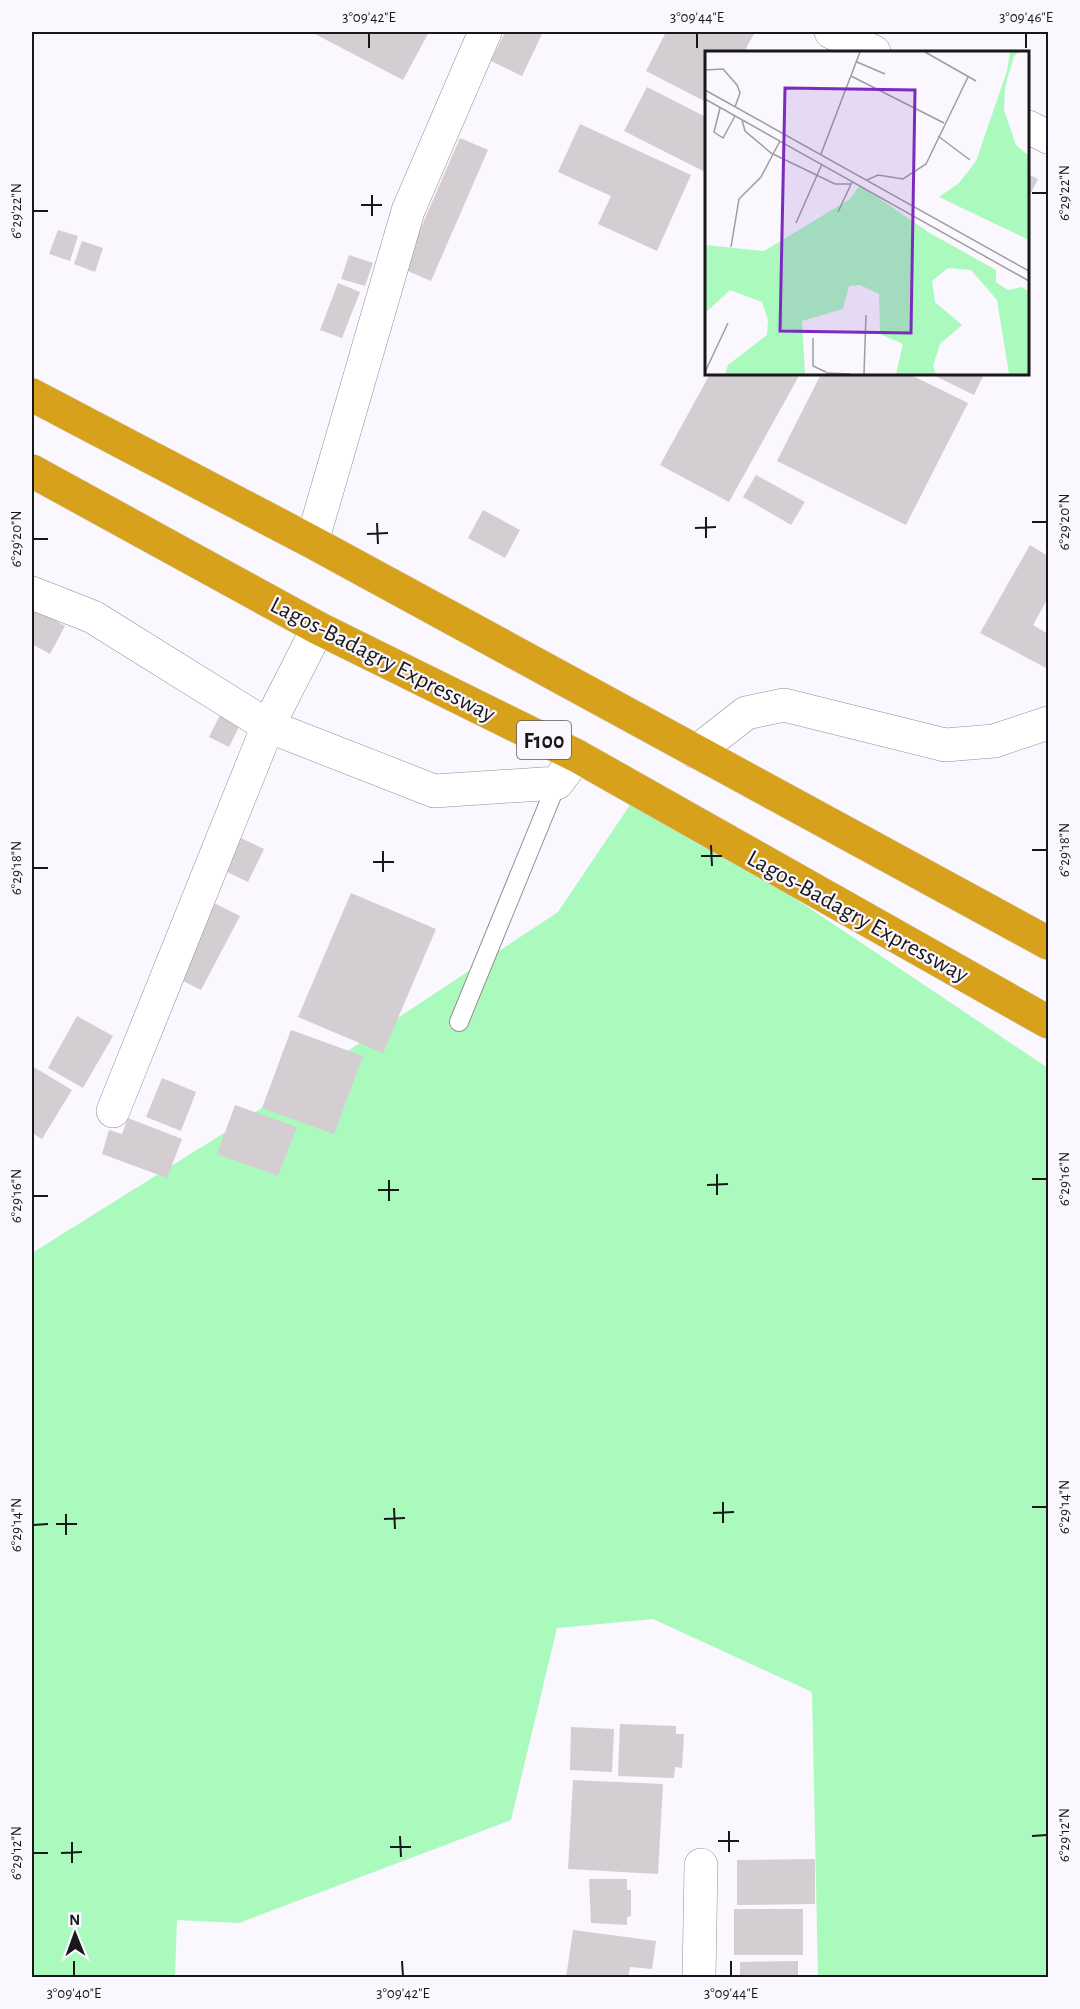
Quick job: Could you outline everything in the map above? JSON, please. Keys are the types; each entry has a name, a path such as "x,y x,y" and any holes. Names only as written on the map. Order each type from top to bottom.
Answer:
{"highway":[{"name":"F100","path":"32,395 312,542 1048,943"},
{"name":"Lagos-Badagry Expressway","path":"32,471 318,628 577,756 1048,1022"}],"street":[{"path":"312,542 408,211 485,32"},
{"path":"831,32 872,51"},
{"path":"1029,128 1048,137"},
{"path":"32,593 93,617 268,726 434,791 557,783 577,756"},
{"path":"113,1111 268,726 318,628"},
{"path":"696,752 746,713 784,705 945,745 994,741 1048,723"},
{"path":"699,1977 701,1865"}],"lane":[{"path":"459,1022 557,783"}],"green space":[{"path":"638,793 1048,1068 1048,1977 818,1977 812,1692 653,1619 557,1628 511,1820 239,1923 177,1920 175,1977 32,1978 32,1253 216,1138 558,912"}],"building":[{"path":"311,32 429,32 403,80"},
{"path":"505,32 543,32 522,76 491,61"},
{"path":"666,32 755,32 745,51 705,51 705,101 646,71"},
{"path":"647,87 705,116 705,166 703,171 624,131"},
{"path":"580,124 691,175 657,251 598,224 611,196 558,172"},
{"path":"460,138 488,150 431,281 403,269"},
{"path":"1029,174 1038,179 1029,197"},
{"path":"58,230 78,236 70,261 49,254"},
{"path":"82,241 103,248 95,272 74,264"},
{"path":"349,255 373,263 365,286 341,279"},
{"path":"338,283 360,292 342,338 320,330"},
{"path":"709,375 799,375 729,502 660,465"},
{"path":"820,375 911,375 968,403 906,525 777,461"},
{"path":"933,375 984,375 974,395"},
{"path":"756,475 805,502 791,525 743,497"},
{"path":"483,510 520,530 505,558 468,538"},
{"path":"1030,545 1048,556 1048,598 1033,625 1048,634 1048,669 980,633"},
{"path":"32,607 65,626 50,654 32,644"},
{"path":"220,715 240,725 229,747 209,737"},
{"path":"239,837 264,849 248,882 223,870"},
{"path":"351,893 436,929 383,1053 298,1017"},
{"path":"212,902 240,916 201,990 173,976"},
{"path":"77,1016 113,1036 83,1088 48,1068"},
{"path":"291,1030 363,1056 334,1134 262,1108"},
{"path":"32,1066 72,1090 42,1139 32,1133"},
{"path":"162,1078 196,1092 181,1131 146,1117"},
{"path":"235,1105 297,1127 278,1176 217,1154"},
{"path":"128,1118 182,1139 167,1178 102,1154 109,1130 122,1134"},
{"path":"620,1724 676,1726 676,1734 684,1734 682,1768 675,1767 674,1778 618,1776"},
{"path":"571,1727 614,1729 612,1772 570,1770"},
{"path":"573,1780 663,1784 658,1874 568,1869"},
{"path":"815,1859 815,1904 737,1905 737,1860"},
{"path":"589,1879 627,1879 627,1890 631,1890 631,1916 627,1917 627,1925 591,1923"},
{"path":"734,1909 803,1909 803,1955 734,1955"},
{"path":"573,1930 656,1941 652,1969 630,1967 628,1978 566,1978"},
{"path":"798,1961 798,1978 740,1978 740,1962"}]}
